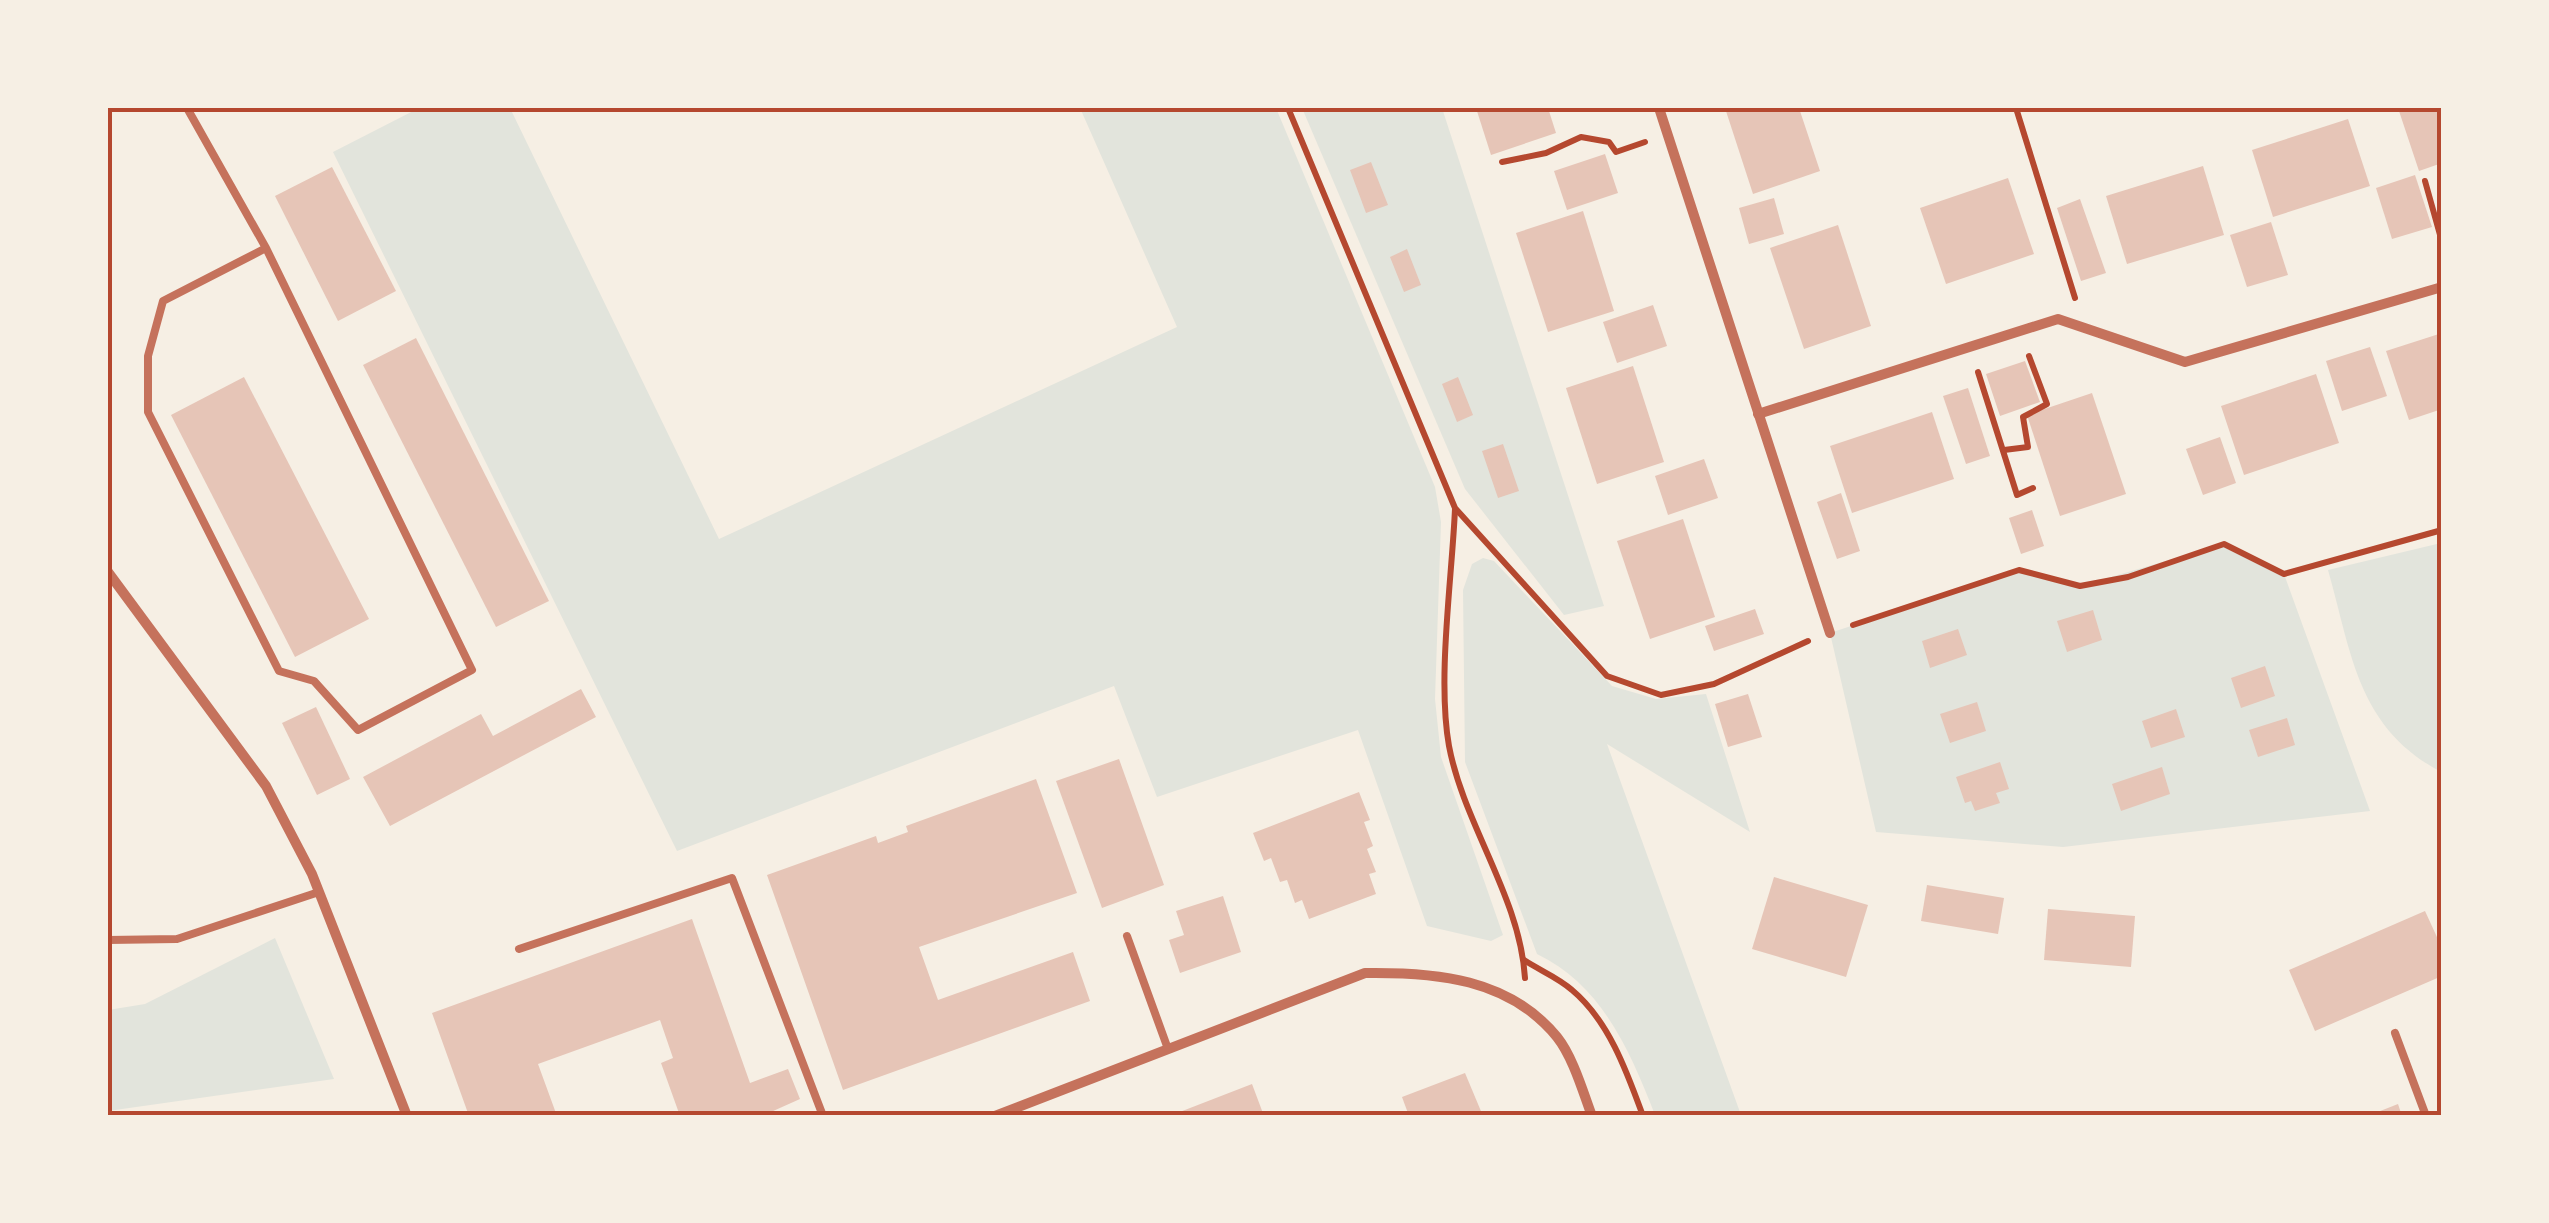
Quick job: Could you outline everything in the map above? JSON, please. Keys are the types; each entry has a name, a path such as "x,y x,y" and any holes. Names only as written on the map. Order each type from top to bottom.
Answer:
{"street":[{"path":"1660,108 1830,633"},
{"path":"1758,414 2058,319 2184,362 2442,287"},
{"path":"108,572 266,786 319,892 407,1116"},
{"path":"995,1116 1365,973 1426,972 1471,981 1516,1002 1558,1038 1592,1116"}],"lane":[{"path":"187,108 266,248 472,670 358,730 314,681 279,671 148,412 148,356 162,301 266,248"},
{"path":"519,949 732,878 823,1116"},
{"path":"108,940 178,939 319,892"},
{"path":"1128,936 1168,1049"},
{"path":"2395,1033 2426,1116"}],"path":[{"path":"1288,108 1456,508 1608,676 1633,687 1660,695 1714,684 1780,650 2018,570 2080,586 2128,578 2224,544 2284,574 2442,530"},
{"path":"2016,108 2076,289 2073,324"},
{"path":"1502,162 1546,153 1581,137 1608,142 1616,152 1668,134"},
{"path":"2425,181 2442,242"},
{"path":"2004,450 2028,447 2022,417 2047,404 2020,331"},
{"path":"1970,347 2017,495 2033,488"},
{"path":"1456,508 1449,744 1465,802 1524,960 1526,981 1516,1002"},
{"path":"1524,960 1572,990 1598,1020 1622,1061 1643,1116"}],"shaded area":[{"path":"419,108 510,108 719,539 1177,327 1080,108 1276,108 1435,487 1441,522 1435,699 1441,757 1503,935 1491,941 1427,926 1358,730 1157,797 1114,686 677,851 333,152"},
{"path":"1302,108 1442,108 1604,606 1564,615 1465,489"},
{"path":"2442,543 2441,772 2413,754 2375,710 2352,659 2328,570"},
{"path":"2224,544 2284,574 2370,811 2063,847 1876,832 1830,633 2019,570 2080,586"},
{"path":"1483,558 1494,561 1612,686 1656,699 1706,694 1750,832 1607,744 1741,1115 1655,1115 1611,1022 1579,983 1537,954 1465,762 1463,590 1472,564"},
{"path":"275,938 334,1079 108,1111 108,1010 145,1004"}],"building":[{"path":"1476,108 1548,108 1556,133 1491,155"},
{"path":"1725,108 1799,108 1820,171 1753,194"},
{"path":"2398,108 2442,108 2442,163 2419,171"},
{"path":"2348,119 2370,186 2273,217 2252,150"},
{"path":"1605,154 1618,193 1567,210 1554,171"},
{"path":"1371,162 1388,205 1366,213 1350,170"},
{"path":"2203,166 2224,235 2127,264 2106,196"},
{"path":"332,167 396,291 338,321 275,196"},
{"path":"2415,175 2432,227 2392,239 2376,188"},
{"path":"2008,178 2034,254 1946,284 1920,208"},
{"path":"1774,198 1784,234 1749,244 1739,208"},
{"path":"2080,199 2106,273 2081,281 2057,208"},
{"path":"1583,211 1614,311 1548,332 1516,233"},
{"path":"2271,222 2288,275 2247,287 2230,235"},
{"path":"1838,225 1871,326 1804,349 1770,248"},
{"path":"1407,249 1421,285 1404,292 1390,257"},
{"path":"1653,305 1667,346 1617,363 1603,322"},
{"path":"2442,333 2442,409 2409,420 2386,351"},
{"path":"416,338 549,601 496,627 363,365"},
{"path":"2370,347 2387,396 2342,411 2326,361"},
{"path":"2025,361 2040,402 2000,416 1986,374"},
{"path":"1633,366 1664,462 1597,484 1566,388"},
{"path":"2316,374 2339,443 2244,475 2221,406"},
{"path":"244,377 369,619 295,657 171,415"},
{"path":"1458,377 1473,415 1457,422 1442,384"},
{"path":"1968,388 1990,456 1966,464 1943,396"},
{"path":"2092,393 2126,494 2060,516 2027,415"},
{"path":"1932,412 1954,479 1852,513 1830,446"},
{"path":"2220,437 2236,483 2203,495 2186,449"},
{"path":"1503,444 1519,491 1498,498 1482,451"},
{"path":"1704,459 1718,498 1668,515 1655,476"},
{"path":"1841,493 1860,551 1837,559 1817,502"},
{"path":"2032,510 2044,546 2021,554 2009,518"},
{"path":"1683,519 1715,617 1650,639 1617,541"},
{"path":"1755,609 1764,634 1714,651 1705,626"},
{"path":"2093,610 2102,640 2067,652 2057,621"},
{"path":"1958,629 1967,655 1930,668 1922,641"},
{"path":"2265,666 2275,696 2241,708 2231,678"},
{"path":"581,689 596,717 390,826 363,777 481,714 493,736"},
{"path":"1748,694 1762,737 1728,747 1715,704"},
{"path":"1977,702 1986,731 1950,743 1940,714"},
{"path":"316,707 350,779 317,795 282,723"},
{"path":"2176,709 2185,737 2151,748 2142,721"},
{"path":"2287,718 2295,745 2258,757 2249,730"},
{"path":"1119,759 1164,885 1102,908 1056,781"},
{"path":"2000,762 2009,789 1996,793 2000,803 1975,811 1971,801 1965,803 1956,777"},
{"path":"2162,767 2170,794 2121,811 2112,784"},
{"path":"1036,779 1077,893 919,947 938,1000 1073,952 1090,1001 843,1090 767,875 876,836 878,843 908,832 906,826"},
{"path":"1359,792 1370,820 1364,822 1373,846 1367,849 1376,872 1369,874 1376,894 1309,919 1302,900 1295,903 1287,880 1280,882 1271,858 1264,861 1253,833"},
{"path":"1774,877 1868,905 1846,977 1752,949"},
{"path":"1927,885 2004,898 1998,934 1921,921"},
{"path":"1223,896 1241,952 1180,973 1169,940 1184,935 1176,911"},
{"path":"2048,909 2135,916 2131,967 2044,960"},
{"path":"2425,911 2442,948 2442,976 2315,1031 2289,970"},
{"path":"692,919 750,1083 788,1069 800,1099 762,1116 680,1116 661,1063 673,1058 660,1020 538,1064 557,1116 469,1116 432,1013"},
{"path":"1465,1073 1483,1116 1409,1116 1402,1097"},
{"path":"1252,1084 1264,1116 1172,1116 1172,1115"},
{"path":"2398,1104 2402,1116 2370,1116 2370,1115"}]}
